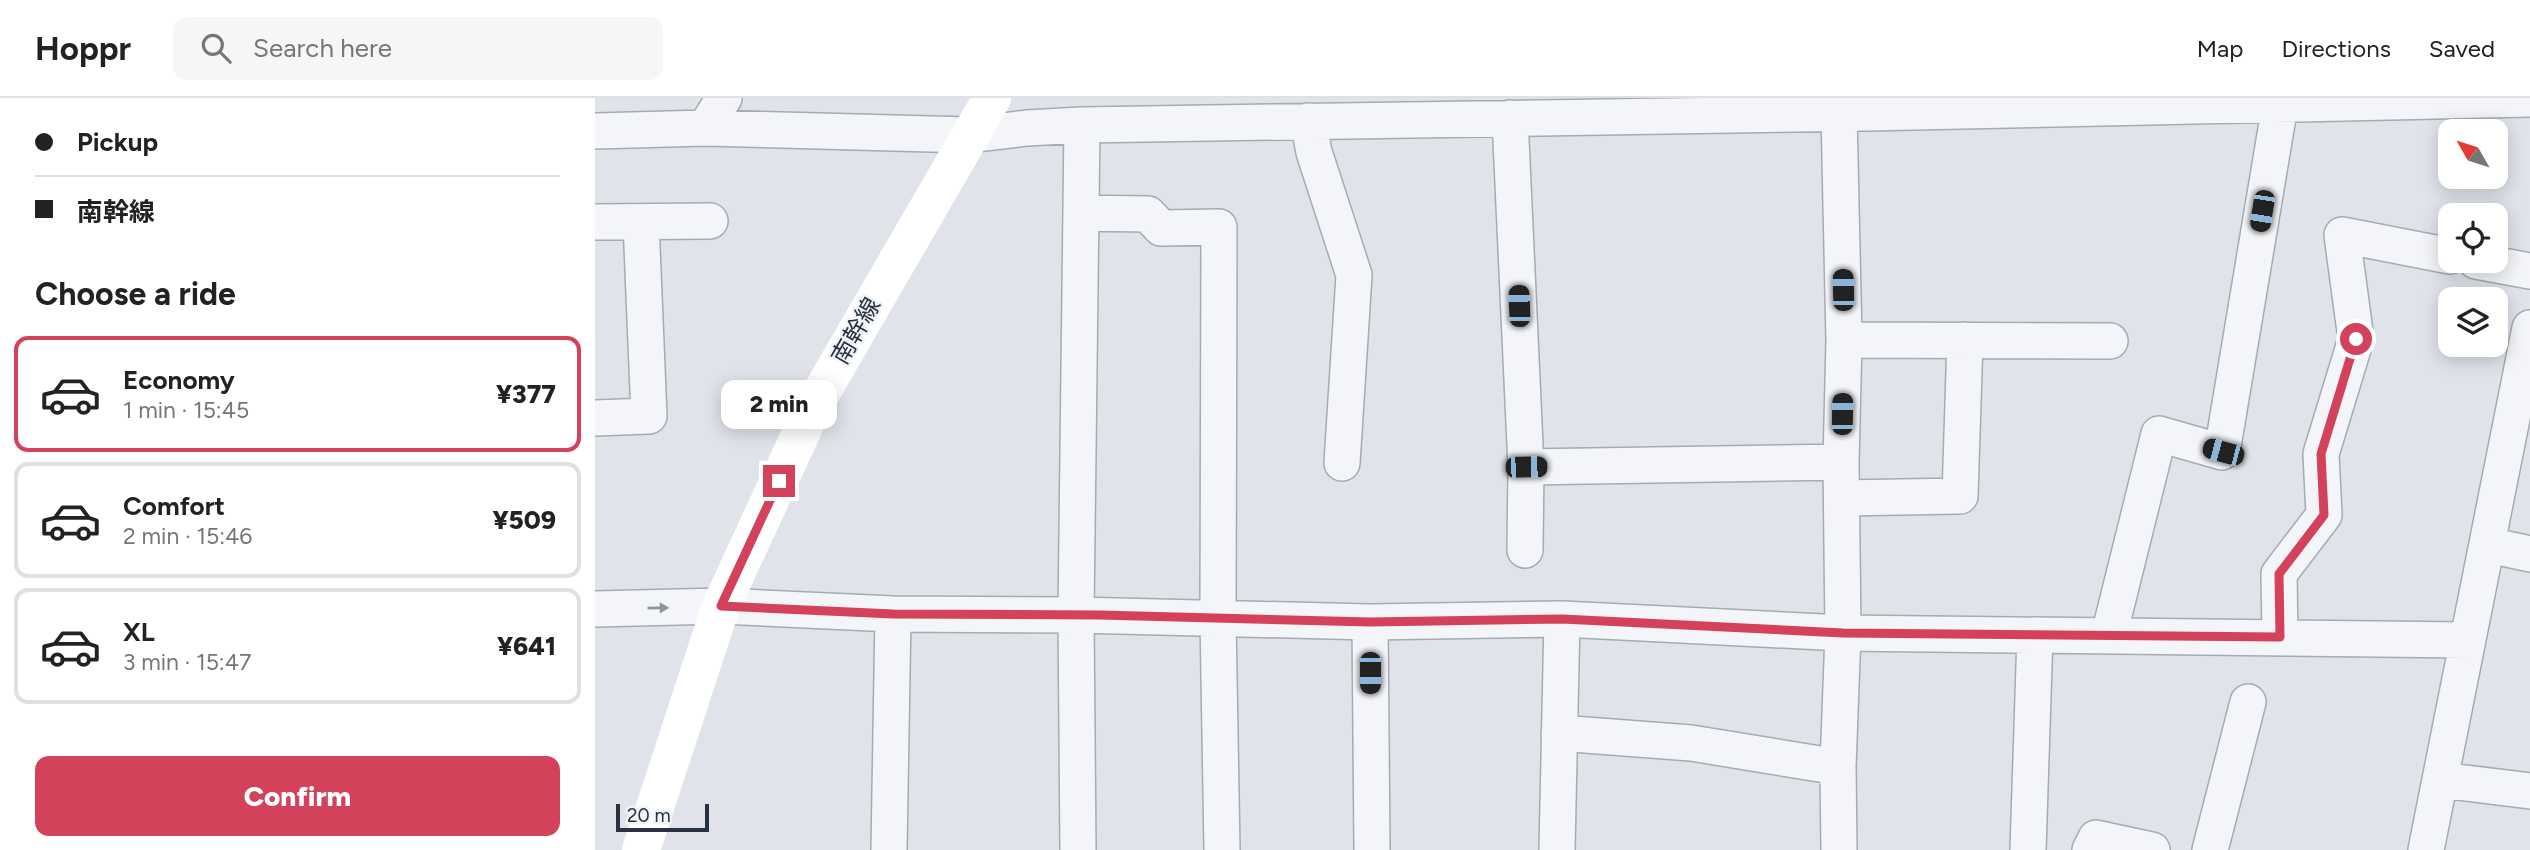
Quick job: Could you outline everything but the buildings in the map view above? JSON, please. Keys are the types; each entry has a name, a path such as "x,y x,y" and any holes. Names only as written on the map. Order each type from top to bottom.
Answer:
{"main road":[{"name":"南幹線","path":"641,850 721,606 814,405 992,98"}],"street":[{"path":"705,128 723,98"},
{"path":"595,131 705,128 969,135 1250,110 1308,121 1858,108 2530,99"},
{"path":"2109,635 2159,434 2223,452 2262,103"},
{"path":"1839,850 1844,340 1858,108"},
{"path":"1510,118 1526,467 1525,550"},
{"path":"1308,121 1314,152 1354,275 1342,463"},
{"path":"1078,850 1076,615 1082,125"},
{"path":"1081,213 1148,214 1161,228 1219,227 1218,618 1222,850"},
{"path":"595,222 710,221"},
{"path":"595,418 649,416 641,222"},
{"path":"2280,637 2279,574 2324,515 2321,454 2356,339 2342,235 2438,254"},
{"path":"2508,267 2530,271"},
{"path":"2426,850 2489,545 2530,328"},
{"path":"1844,340 2110,341"},
{"path":"1842,498 1960,496 1965,340"},
{"path":"1526,467 1841,462"},
{"path":"2489,545 2530,554"},
{"path":"595,609 721,606 893,614 1370,622 1562,619 1843,633 2468,640"},
{"path":"889,850 893,614"},
{"path":"1557,850 1562,619"},
{"path":"1370,622 1372,850"},
{"path":"2028,850 2035,635"},
{"path":"2210,850 2248,702"},
{"path":"1559,733 1691,743 1838,766"},
{"path":"2441,780 2530,791"},
{"path":"2090,850 2096,838 2152,850"}],"route":[{"path":"779,481 721,606 893,614 1100,615 1370,622 1562,619 1843,633 2280,637 2279,574 2324,515 2321,454 2356,339"}]}
